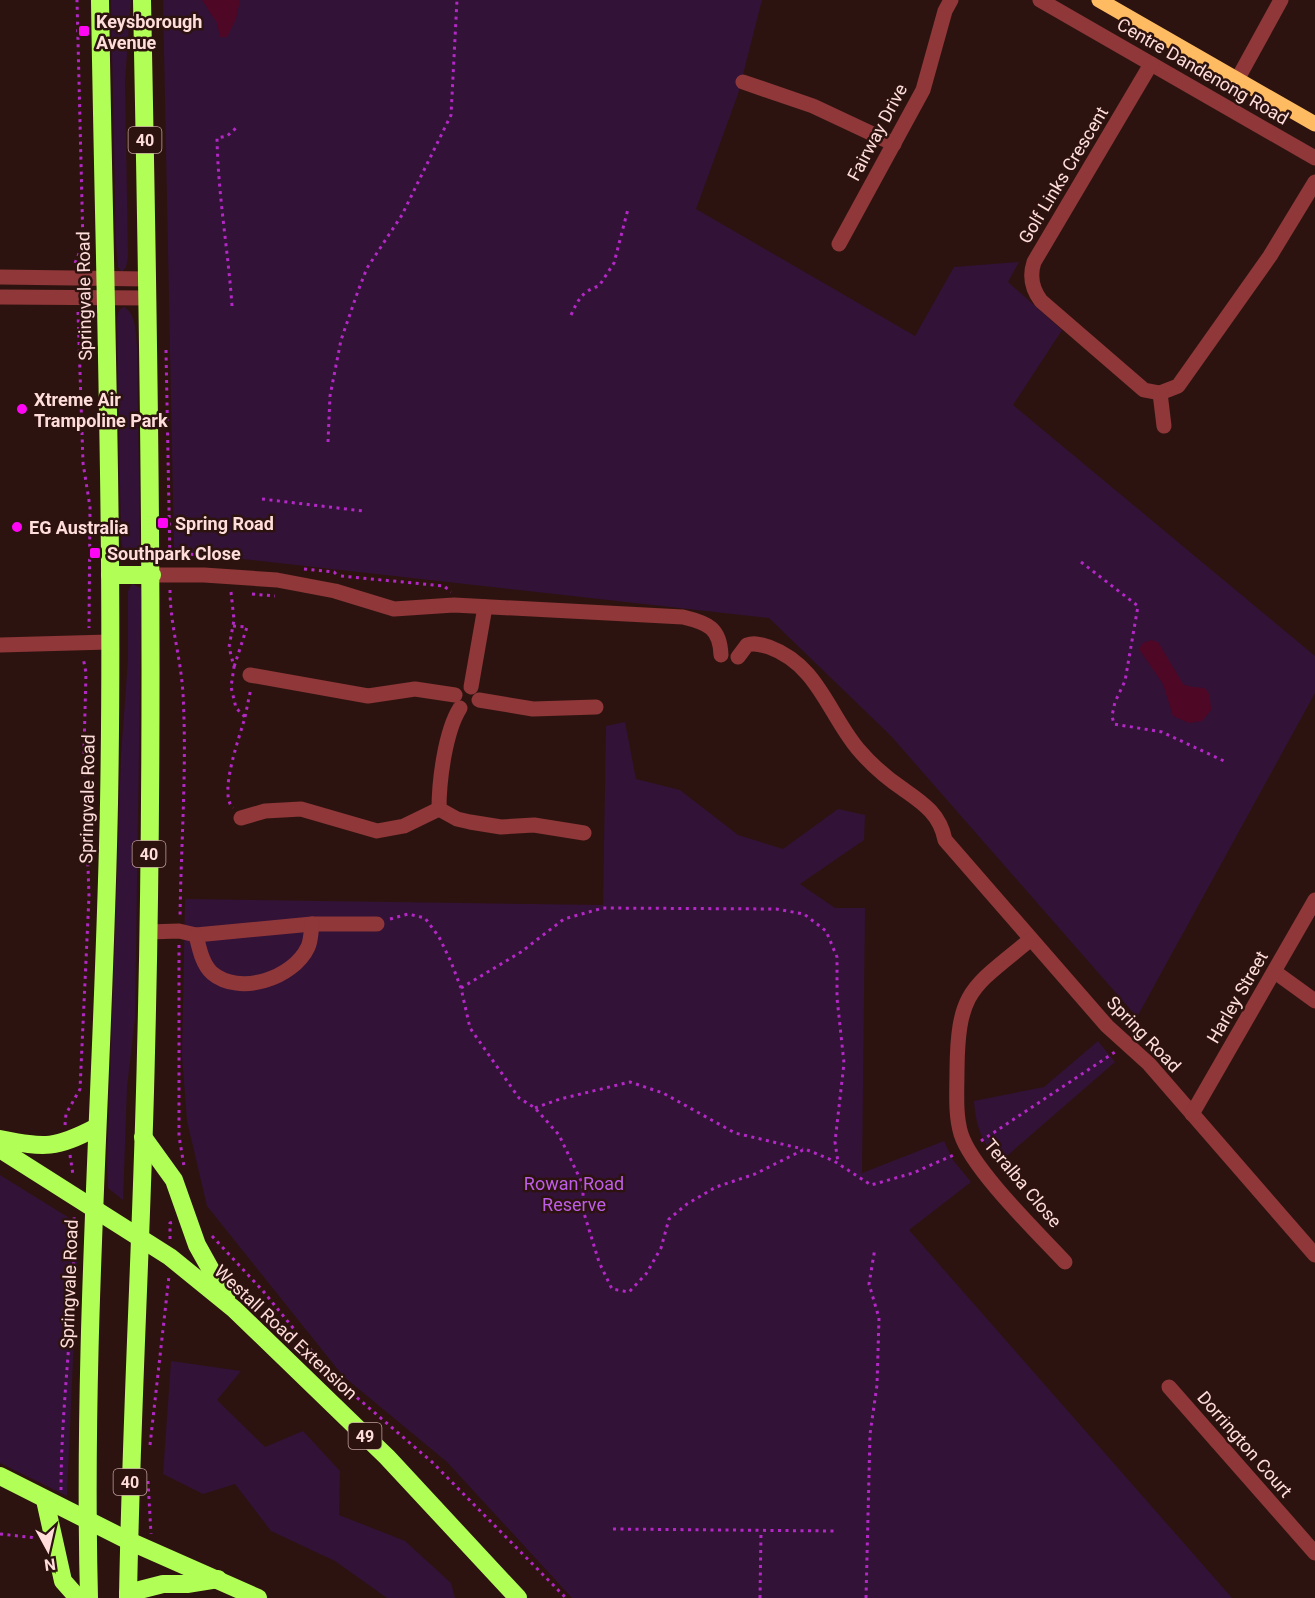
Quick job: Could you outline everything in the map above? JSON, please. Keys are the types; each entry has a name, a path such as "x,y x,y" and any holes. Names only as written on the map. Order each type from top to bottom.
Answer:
{"highway":[{"name":"Springvale Road","path":"89,1598 88,1331 107,874 110,575 100,0"},
{"name":"40","path":"128,1596 161,575 147,298 142,0"},
{"path":"110,575 161,575"},
{"path":"0,1139 46,1147 69,1141 97,1127"},
{"path":"143,1137 174,1180 186,1219 203,1258 234,1309"},
{"name":"49","path":"0,1149 140,1238"},
{"name":"Westall Road Extension","path":"140,1238 170,1257 234,1309 387,1457 518,1598"},
{"path":"0,1476 53,1497 87,1520 129,1541 258,1598"},
{"path":"53,1497 63,1581 78,1598"},
{"path":"128,1596 163,1584 187,1584 218,1579"}],"main road":[{"name":"Centre Dandenong Road","path":"1099,0 1315,124"}],"street":[{"name":"Fairway Drive","path":"839,244 923,90 945,11 951,0"},
{"name":"Centre Dandenong Road","path":"1040,0 1315,158"},
{"path":"1238,80 1281,0"},
{"name":"Golf Links Crescent","path":"1151,64 1034,262 1031,273 1032,287 1041,301 1139,386 1160,393"},
{"path":"743,82 813,106 894,144"},
{"path":"1164,426 1160,393 1178,386 1270,256 1315,182"},
{"path":"0,277 147,279"},
{"path":"0,297 147,298"},
{"path":"161,575 258,577 318,587 394,609 454,606 670,616 699,622 717,633 721,655"},
{"path":"475,694 485,607"},
{"path":"0,645 109,642"},
{"name":"Spring Road","path":"738,657 747,645 757,644 782,653 800,665 820,688 858,749 898,785 927,806 940,822 945,840 1126,1044 1146,1061 1315,1255"},
{"path":"252,675 368,696 415,689 457,701"},
{"path":"439,809 439,789 451,727 462,688 475,694 533,709 596,707"},
{"path":"241,818 265,812 301,809 375,831 404,826 439,809"},
{"path":"439,809 457,819 470,822 501,826 534,825 585,833"},
{"name":"Harley Street","path":"1192,1114 1315,900"},
{"path":"148,932 179,931 196,935 312,924 377,924"},
{"path":"196,935 199,952 210,972 228,984 249,984 272,978 294,966 309,947 312,924"},
{"name":"Teralba Close","path":"1031,939 974,988 960,1017 957,1106 961,1135 968,1149 1065,1262"},
{"path":"1275,972 1315,1000"},
{"name":"Dorrington Court","path":"1169,1387 1315,1553"}],"path":[{"path":"75,278 75,260 83,244 77,0"},
{"path":"328,442 330,396 341,340 358,291 367,268 408,205 451,115 458,0"},
{"path":"232,306 227,235 218,182 217,138 236,128"},
{"path":"571,315 579,296 588,289 598,286 614,263 628,209"},
{"path":"69,1141 64,1120 80,1089 89,896 84,749 86,673 81,660 89,643 90,507 83,463 81,335 77,299"},
{"path":"166,340 161,575 181,670 184,706 179,931 178,1136 185,1168"},
{"path":"262,499 363,511"},
{"path":"1081,562 1138,606 1125,681 1114,709 1114,724 1162,732 1224,761"},
{"path":"318,587 344,576 444,586 450,590 454,606"},
{"path":"231,592 233,626 230,647 234,667"},
{"path":"233,626 247,627 234,667 232,693 238,712 245,717"},
{"path":"241,818 238,809 231,806 228,801 229,775 245,717 252,675"},
{"path":"461,988 521,952 564,919 603,908 776,909 804,914 826,931 837,957 837,998 844,1063 835,1142 838,1163"},
{"path":"377,924 408,914 425,918 439,937 461,988 470,1028 519,1098 535,1108 559,1135 571,1157 583,1185 583,1210 591,1238 612,1289 629,1292 646,1274 661,1248 669,1219 687,1204 716,1187 755,1174 805,1149"},
{"path":"535,1108 560,1099 630,1082 663,1093 735,1133 805,1149 838,1163 871,1185 913,1173 968,1149 1081,1077 1126,1044"},
{"path":"148,1456 168,1303 170,1223 186,1219"},
{"path":"53,1497 70,1327 74,1225"},
{"path":"210,1231 223,1251 263,1291 333,1377 432,1462 566,1598"},
{"path":"866,1598 870,1434 877,1385 879,1318 869,1284 875,1248"},
{"path":"148,1478 152,1518 150,1550"},
{"path":"613,1529 834,1531"},
{"path":"760,1598 761,1531"}],"green space":[{"path":"111,0 131,0 125,80 128,257 126,267 122,272 118,267 116,243"},
{"path":"163,0 762,0 738,94 696,209 915,336 954,267 1019,262 1008,282 1062,330 1013,405 1315,656 1315,693 1137,1017 891,736 769,618 199,554 174,549"},
{"path":"124,307 133,319 137,347 140,547 136,552 130,554 123,551 121,537 117,319 119,310"},
{"path":"132,584 141,588 141,610 135,1018 127,1087 123,1200 108,1188 107,1165 121,756 128,659 128,591"},
{"name":"Rowan Road Reserve","path":"625,722 636,779 680,790 738,835 783,849 838,809 865,815 864,840 800,884 835,908 865,908 862,1173 944,1141 953,1160 971,1182 909,1230 1232,1598 572,1598 447,1462 343,1376 207,1206 187,1121 182,1056 185,899 603,905 606,726"},
{"path":"1098,1041 1115,1062 1000,1162 981,1134 974,1101 1044,1087"},
{"path":"0,1175 79,1224 67,1496 0,1463"},
{"path":"171,1361 241,1371 217,1400 265,1447 303,1431 340,1471 339,1515 405,1541 451,1583 455,1598 387,1598 335,1561 271,1531 235,1484 203,1494 163,1474"}],"shaded area":[{"path":"202,0 240,0 236,19 227,37 220,37 217,23"},
{"path":"1151,640 1158,642 1183,684 1203,688 1209,693 1211,710 1202,721 1189,723 1173,716 1163,684 1139,649 1143,643"}],"place":[{"name":"Keysborough Avenue","path":"84,31"},
{"name":"Xtreme Air Trampoline Park","path":"22,409"},
{"name":"Spring Road","path":"163,523"},
{"name":"EG Australia","path":"17,527"},
{"name":"Southpark Close","path":"95,553"}]}
